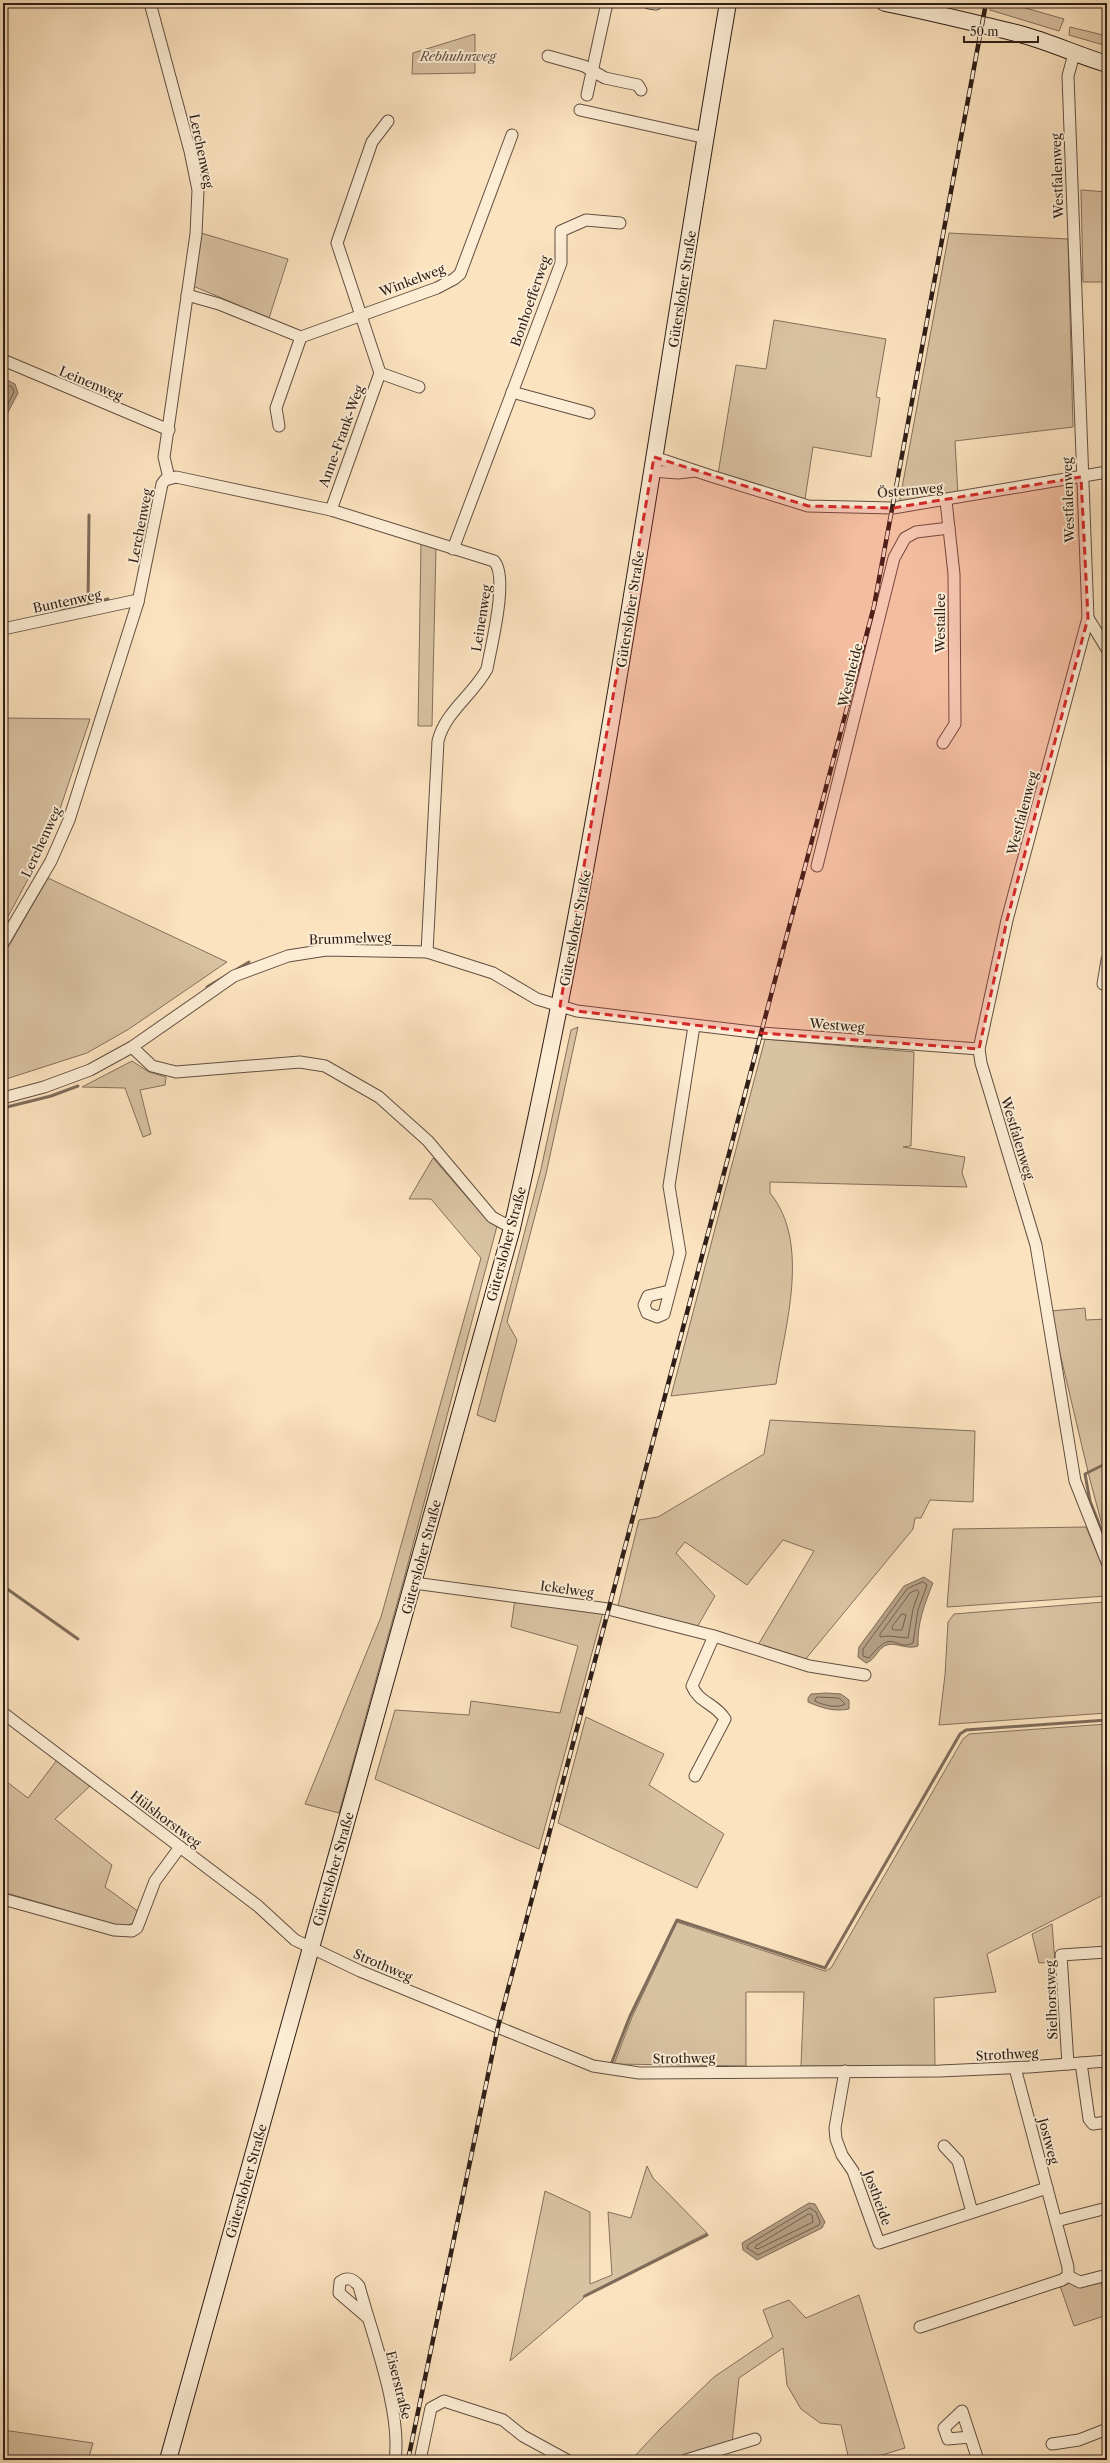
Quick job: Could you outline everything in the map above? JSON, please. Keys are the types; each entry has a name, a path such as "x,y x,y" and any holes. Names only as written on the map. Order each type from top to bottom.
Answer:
{"main road":[{"name":"Gütersloher Straße","path":"168,2460 512,1228 560,1006 614,710 728,3"},
{"path":"885,3 1001,31 1048,51 1074,54 1107,64"}],"street":[{"name":"Lerchenweg","path":"3,943 51,861 69,820 138,602 162,484 169,478 164,456 169,430 196,234 198,190 190,150 150,3"},
{"path":"587,95 607,3"},
{"name":"Westfalenweg","path":"1074,54 1068,76 1081,477 1088,618 1007,920 979,1049 980,1063 1036,1244 1075,1481 1107,1562"},
{"path":"548,56 584,66 605,78 638,85 641,90"},
{"path":"580,110 706,138"},
{"path":"388,121 372,142 337,243 380,373 420,386"},
{"name":"Winkelweg","path":"301,337 437,288 460,274 512,135"},
{"name":"Bonhoefferweg","path":"453,549 561,262 561,231 586,220 620,223"},
{"path":"187,295 219,304 301,337 276,408 279,426"},
{"name":"Leinenweg","path":"3,360 169,430"},
{"name":"Anne-Frank-Weg","path":"331,510 380,373"},
{"path":"512,392 589,413"},
{"name":"Östernweg","path":"653,464 695,470 808,506 893,508 946,501 1107,472"},
{"name":"Leinenweg","path":"169,478 176,477 331,510 494,561 499,567 502,582 487,669 482,679 442,726 438,741 427,952"},
{"name":"Westallee","path":"943,743 954,724 954,574 946,501"},
{"name":"Westheide","path":"817,866 894,558 905,538 916,532 949,528"},
{"name":"Buntenweg","path":"3,629 133,601 138,602"},
{"path":"1088,618 1107,649"},
{"name":"Brummelweg","path":"3,1098 44,1087 90,1070 132,1047 234,976 288,956 353,950 427,952 493,973 537,999 560,1006"},
{"path":"1103,984 1107,960"},
{"name":"Westweg","path":"560,1006 577,1010 694,1026 761,1033 979,1049"},
{"path":"669,1291 680,1253 669,1186 694,1026"},
{"path":"132,1047 152,1066 176,1072 300,1062 325,1066 379,1097 428,1141 492,1218 512,1228"},
{"name":"Ickelweg","path":"414,1583 608,1609 714,1636 809,1666 865,1674"},
{"path":"696,1776 725,1719 719,1709 696,1695 692,1686 714,1636"},
{"name":"Hülshorstweg","path":"3,1712 258,1906 295,1940 311,1948"},
{"path":"3,1899 114,1930 132,1931 140,1923 155,1881 180,1847"},
{"name":"Strothweg","path":"311,1948 360,1971 593,2066 639,2073 940,2071 1015,2068 1107,2061"},
{"name":"Sielhorstweg","path":"1068,2064 1061,1955 1107,1952"},
{"path":"1081,2063 1089,2120 1093,2124 1107,2122"},
{"name":"Jostweg","path":"1015,2068 1068,2267 1068,2276"},
{"name":"Jostheide","path":"845,2071 835,2128 836,2139 842,2155 853,2171 879,2243 1047,2188"},
{"path":"944,2146 958,2161 972,2212"},
{"path":"1056,2221 1107,2208"},
{"path":"920,2327 1062,2280 1068,2276 1080,2282 1107,2275"},
{"name":"Eiserstraße","path":"367,2318 393,2412 397,2446 395,2460"},
{"path":"420,2460 431,2408 444,2401 503,2420 522,2436 567,2460"},
{"path":"1052,2444 1079,2440 1107,2429"},
{"path":"970,2437 978,2460"},
{"path":"686,2460 756,2439"}],"highlighted area":[{"path":"654,457 808,506 893,508 1081,477 1088,618 1007,920 979,1049 761,1033 577,1011 560,1006"}],"green space":[{"path":"991,3 1008,3 1064,19 1059,31 990,10"},
{"path":"1070,27 1107,36 1107,46 1069,35"},
{"name":"Rebhuhnweg","path":"475,34 475,73 412,74 413,53"},
{"path":"1081,190 1107,192 1107,282 1083,282"},
{"path":"201,233 288,259 269,318 193,286"},
{"path":"949,233 1068,239 1073,427 955,441 958,495 899,504"},
{"path":"774,320 886,339 876,397 880,398 871,457 813,447 805,499 718,474 736,365 766,369"},
{"path":"421,543 436,548 432,726 418,726"},
{"path":"3,718 90,719 51,836 3,926"},
{"path":"48,878 227,962 129,1029 87,1053 3,1080 3,956"},
{"path":"578,1027 546,1174 507,1322 517,1340 495,1422 477,1415 541,1169 571,1030"},
{"path":"765,1039 914,1052 911,1146 903,1147 965,1157 962,1173 967,1187 770,1182 770,1193 782,1213 790,1236 792,1260 792,1286 789,1311 776,1384 671,1396"},
{"path":"132,1061 149,1072 166,1077 165,1085 140,1090 151,1134 143,1137 125,1088 82,1087"},
{"path":"433,1158 473,1204 497,1226 405,1575 339,1813 305,1804 381,1617 481,1258 431,1199 409,1199"},
{"path":"1085,1308 1086,1320 1107,1319 1107,1535 1101,1521 1089,1476 1050,1311"},
{"path":"770,1420 975,1431 973,1502 930,1500 921,1518 915,1518 913,1529 804,1661 758,1645 814,1551 783,1540 747,1585 685,1542 676,1553 715,1596 696,1629 617,1609 639,1520 658,1517 764,1454"},
{"path":"1086,1527 1107,1577 1107,1596 947,1607 953,1529"},
{"path":"515,1599 603,1612 539,1849 375,1779 395,1710 469,1715 471,1701 560,1713 578,1646 511,1627"},
{"path":"1104,1602 1107,1618 1107,1713 939,1725 945,1675 948,1622 954,1614"},
{"path":"586,1717 664,1754 649,1785 724,1834 697,1888 558,1823"},
{"path":"1107,1724 1107,1893 987,1954 996,1992 934,1998 935,2066 801,2066 804,1992 746,1992 746,2066 614,2064 632,2017 677,1922 825,1971 831,1968 963,1739 969,1734"},
{"path":"57,1760 90,1786 55,1819 112,1865 105,1887 139,1912 134,1921 130,1924 120,1926 3,1892 3,1779 28,1798"},
{"path":"1052,1924 1055,1962 1039,1963 1032,1934"},
{"path":"647,2166 653,2178 707,2233 583,2296 584,2298 510,2361 545,2191 590,2212 590,2284 612,2275 608,2212 631,2218"},
{"path":"1069,2282 1079,2287 1101,2282 1107,2304 1107,2315 1074,2326 1060,2286"},
{"path":"859,2295 905,2448 866,2460 849,2460 841,2425 820,2423 801,2409 787,2385 783,2348 739,2378 732,2443 674,2460 631,2460 661,2428 714,2377 773,2337 763,2310 789,2300 806,2318"},
{"path":"3,2430 93,2443 88,2460 4,2460"}],"water":[{"path":"3,378 15,384 18,393 8,412 3,429"},
{"path":"924,1577 933,1583 920,1621 918,1646 910,1647 890,1644 881,1649 866,1663 858,1657 859,1647 904,1586"},
{"path":"811,1694 841,1694 849,1700 849,1709 828,1709 808,1702 808,1698"},
{"path":"809,2203 815,2204 825,2222 822,2228 757,2260 743,2250 742,2243"}],"waterway":[{"path":"88,604 89,515"},
{"path":"61,611 108,599"},
{"path":"207,987 249,962"},
{"path":"3,1108 51,1096 78,1086"},
{"path":"1107,1463 1085,1474 1090,1501 1107,1544"},
{"path":"3,1586 78,1639"},
{"path":"612,2062 630,2016 677,1920 825,1968 960,1734 966,1730 1107,1720"},
{"path":"585,2296 707,2235"}],"railway":[{"path":"408,2460 498,2027 874,606 986,3"}]}
